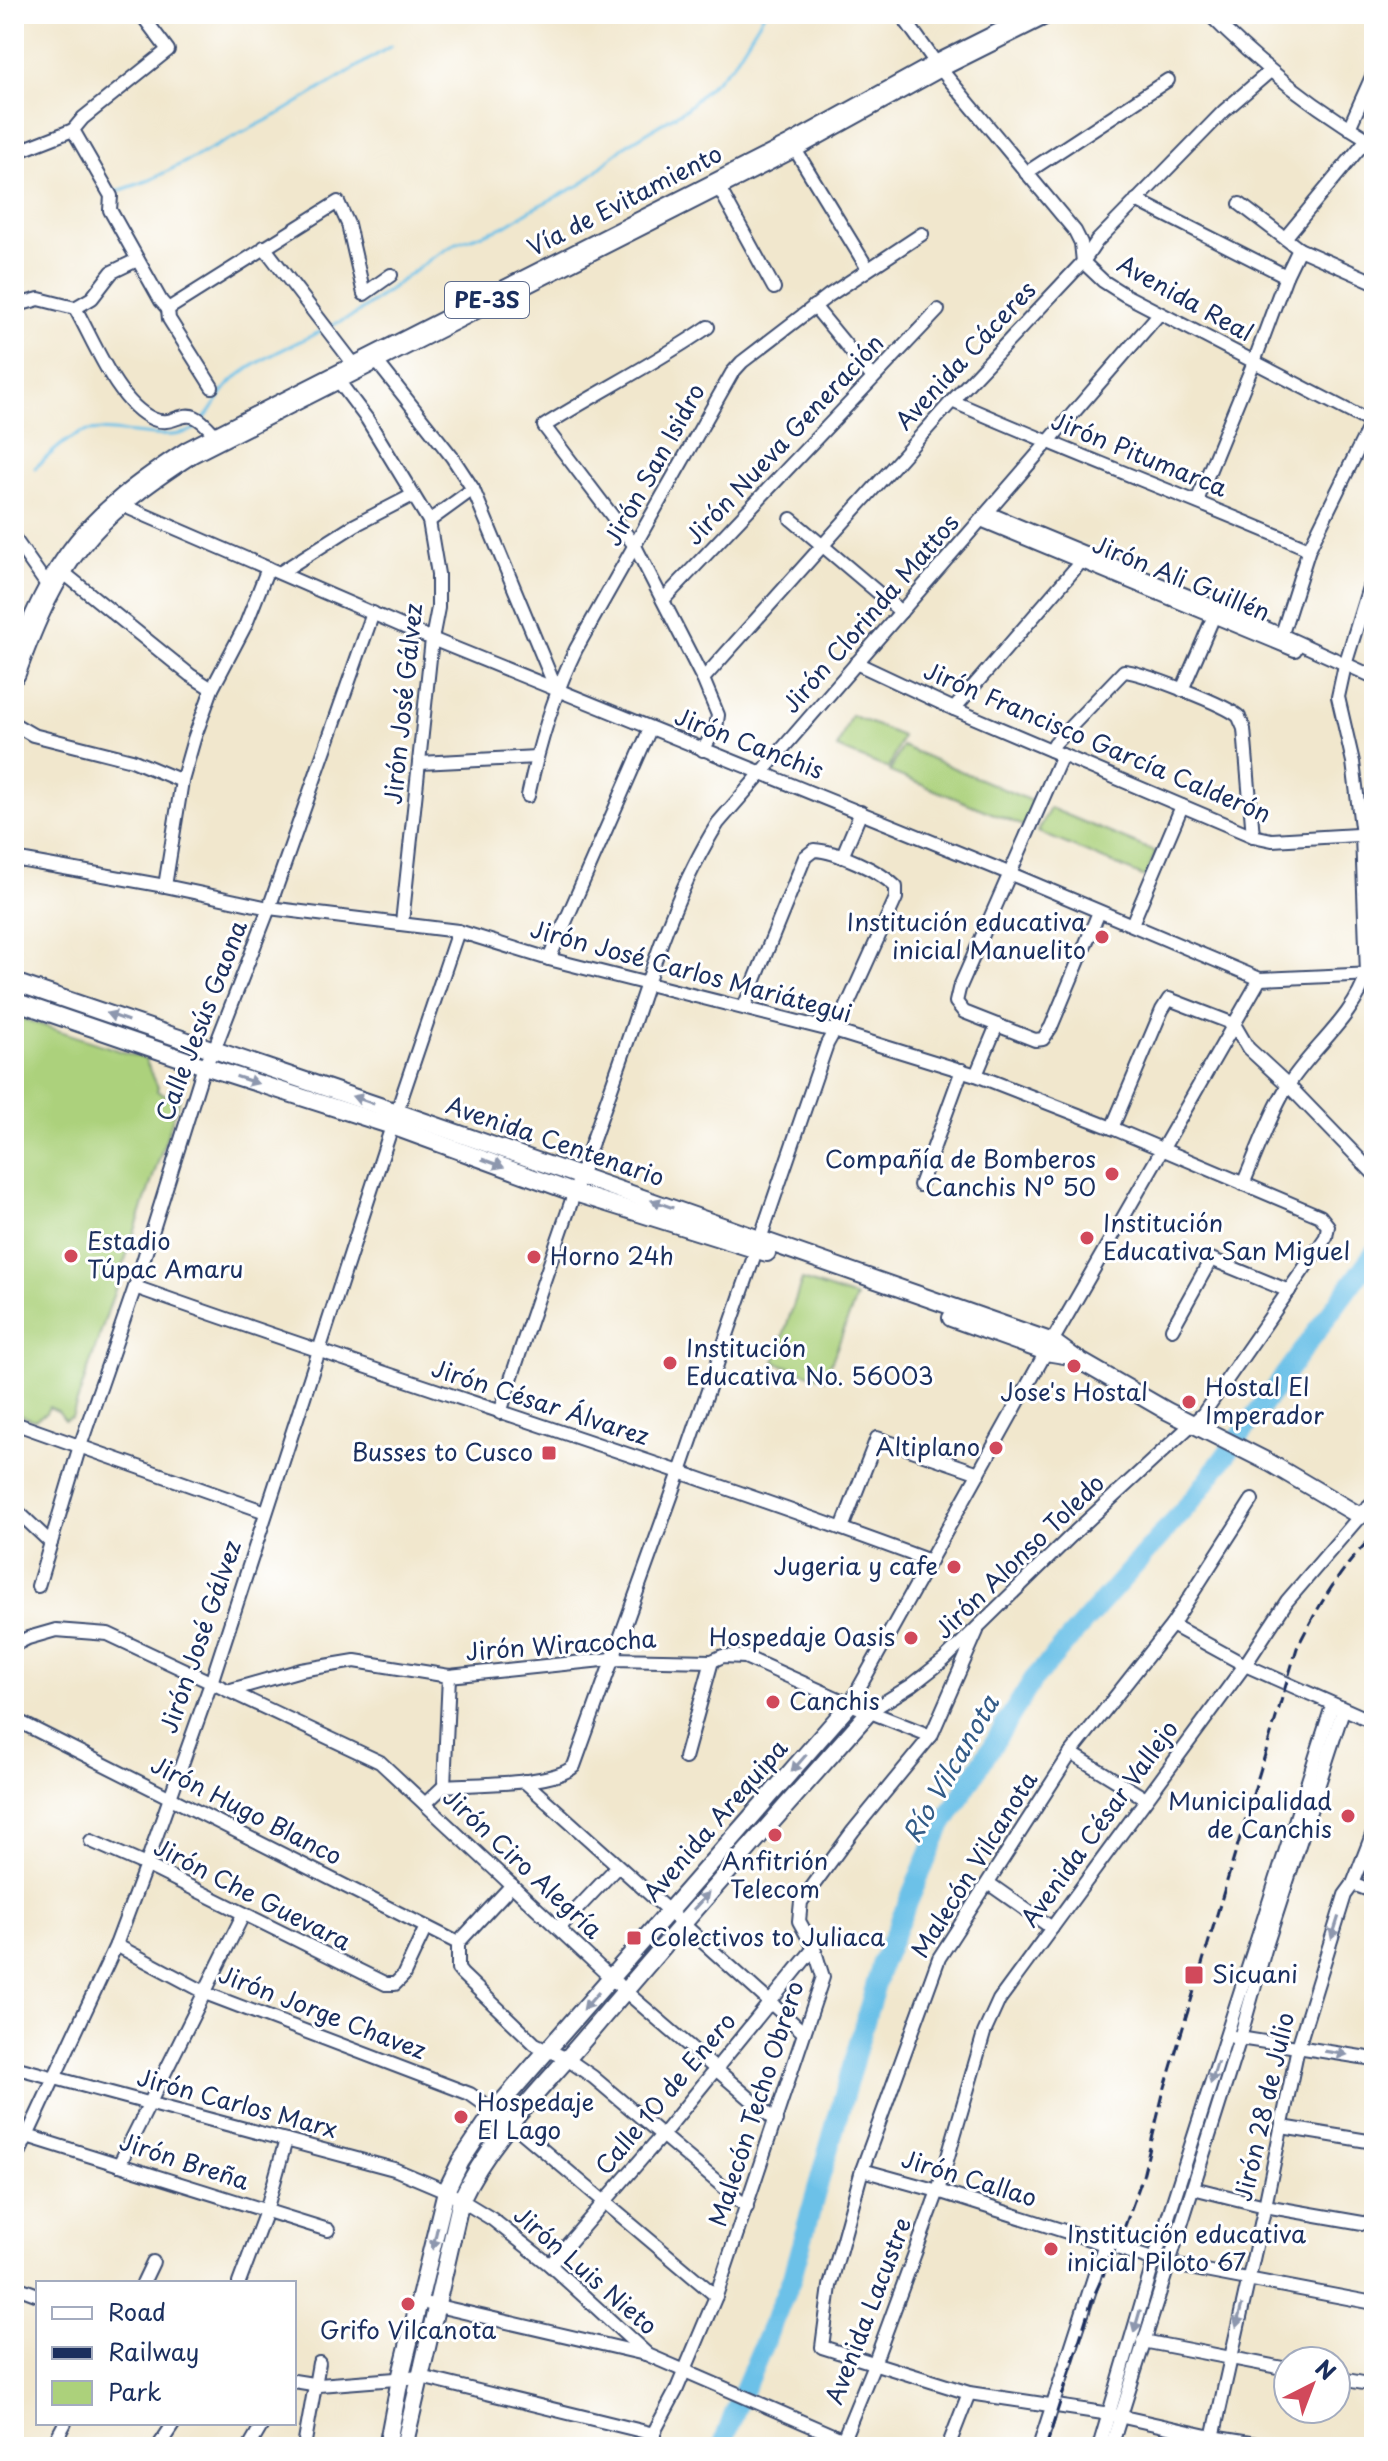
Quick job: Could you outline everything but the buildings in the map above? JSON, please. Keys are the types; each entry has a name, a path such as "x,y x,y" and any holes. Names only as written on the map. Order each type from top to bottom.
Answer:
{"highway":[{"name":"Vía de Evitamiento","path":"14,673 34,617 54,578 80,540 117,503 190,452 207,428 356,368 793,146 938,66 1042,14"}],"street":[{"path":"14,153 73,130 83,118 168,50 141,14"},
{"name":"Avenida Real","path":"901,14 938,66 1075,231 1081,243 1083,262 1103,281 1159,314 1373,424"},
{"path":"1209,14 1269,72 1370,141 1285,238"},
{"name":"Avenida Cáceres","path":"703,679 952,401 1083,262 1097,241 1224,111 1269,72"},
{"path":"1349,128 1374,72"},
{"path":"1026,173 1168,80"},
{"path":"73,130 110,193 110,210 137,260 168,309 169,319 212,387"},
{"path":"793,146 868,269"},
{"path":"717,184 774,288"},
{"path":"1136,200 1286,276"},
{"path":"168,309 338,202 348,224 364,294 391,275"},
{"path":"1240,204 1299,249 1374,282"},
{"name":"Jirón San Isidro","path":"528,796 556,689 732,373 814,306 922,234"},
{"path":"264,247 356,368 452,457 473,489 556,689"},
{"path":"1197,501 1299,249"},
{"path":"14,306 39,299 75,308 92,298 112,272 137,260"},
{"path":"814,306 873,378"},
{"path":"75,308 122,393 139,410 167,423 185,415 193,416 207,428"},
{"name":"Jirón Nueva Generación","path":"663,600 938,310"},
{"name":"Jirón Clorinda Mattos","path":"500,1413 647,985 685,879 700,851 718,823 1159,314"},
{"path":"703,750 716,728 718,715 703,679 635,546 544,426 606,387 675,350 708,327"},
{"name":"Jirón José Gálvez","path":"356,368 367,419 429,521 438,574 438,608 432,639 402,923"},
{"name":"Jirón Pitumarca","path":"952,401 1047,443 1197,501 1309,549"},
{"path":"1280,639 1309,549 1373,424"},
{"path":"429,521 473,489"},
{"path":"165,886 182,781 212,689 274,570 413,495"},
{"name":"Jirón Canchis","path":"117,503 432,639 861,812 1260,979 1371,974"},
{"name":"Jirón Ali Guillén","path":"984,517 1280,639 1344,669 1369,675"},
{"path":"791,519 901,612"},
{"path":"14,538 54,578 212,689"},
{"path":"954,709 1084,558"},
{"path":"1243,1184 1288,1085 1331,1033 1371,974 1368,834 1338,697 1374,571"},
{"path":"1182,690 1216,612"},
{"name":"Calle Jesús Gaona","path":"38,1586 79,1449 135,1287 204,1066 214,1050 269,908 373,613"},
{"name":"Jirón Francisco García Calderón","path":"856,663 954,709 1253,836 1272,840 1368,834"},
{"path":"1099,912 1051,1027 1043,1039 1035,1040 964,1012 956,1002 1011,874 1057,753 1055,743 1124,671 1182,690 1239,717 1244,729 1253,836"},
{"path":"14,724 33,735 132,760 182,781"},
{"path":"549,959 650,729"},
{"path":"420,763 536,757"},
{"path":"1132,924 1182,806"},
{"path":"842,857 861,812"},
{"path":"425,1804 444,1786 524,1781 566,1774 574,1766 834,1031 896,898 896,887 888,879 824,850 814,850 805,857 744,1007"},
{"name":"Jirón José Carlos Mariátegui","path":"14,859 269,908 458,931 549,959 834,1031 962,1070 1112,1128 1320,1216 1328,1226"},
{"name":"Jirón José Gálvez","path":"14,2164 116,1945 146,1865 211,1683 458,931"},
{"name":"Avenida Arequipa","path":"404,2447 421,2377 428,2304 446,2191 461,2161 495,2110 850,1704 1260,979"},
{"path":"14,982 214,1050 578,1185 758,1244 1050,1347 1192,1425 1270,1463 1360,1516 1374,1504"},
{"path":"1112,1128 1169,999 1234,1024 1248,1048 1374,1174"},
{"path":"14,1001 204,1066 394,1119"},
{"path":"976,1075 997,1025"},
{"path":"920,1185 962,1070"},
{"name":"Jirón Alonso Toledo","path":"870,1711 912,1685 944,1660 1075,1532 1203,1414 1326,1237 1328,1226"},
{"path":"1172,1329 1211,1259 1289,1291"},
{"name":"Jirón César Álvarez","path":"135,1287 319,1353 680,1472 930,1561"},
{"path":"14,1423 79,1449 266,1512"},
{"path":"842,1528 877,1438 979,1473"},
{"name":"Malecón Vilcanota","path":"874,2364 822,2347 830,2286 862,2170 939,1958 1071,1753 1172,1625 1252,1500"},
{"path":"14,1508 51,1543"},
{"name":"Avenida César Vallejo","path":"938,2191 984,2033 999,2000 1245,1665 1287,1601 1360,1516"},
{"name":"Malecón Techo Obrero","path":"646,2447 676,2391 716,2296 823,1977 814,1948 799,1921 801,1902 853,1831 931,1736 980,1625"},
{"path":"1172,1625 1245,1665 1374,1722"},
{"path":"14,1645 56,1630 108,1634 211,1683"},
{"name":"Jirón Wiracocha","path":"231,1690 301,1670 355,1661 449,1676 612,1659 712,1661 723,1656 745,1657 931,1736"},
{"path":"685,1758 712,1661"},
{"path":"444,1786 449,1676"},
{"name":"Jirón Ciro Alegría","path":"211,1683 380,1762 625,1991 776,2121"},
{"path":"1111,2447 1115,2416 1154,2261 1226,2035 1338,1708"},
{"path":"1099,2447 1115,2416 1143,2341 1193,2188 1338,1708"},
{"name":"Avenida Arequipa","path":"387,2447 400,2379 461,2200 478,2167 511,2123 681,1924 870,1711"},
{"name":"Jirón Hugo Blanco","path":"14,1721 458,1943"},
{"path":"1071,1753 1146,1799"},
{"path":"524,1781 803,2032"},
{"name":"Jirón 28 de Julio","path":"1212,2442 1298,2047 1345,1895 1353,1884 1374,1830"},
{"name":"Jirón Che Guevara","path":"91,1841 146,1865 375,1981 395,1984 403,1976 426,1927"},
{"path":"559,1928 617,1867"},
{"path":"988,1883 1052,1928"},
{"path":"1353,1884 1374,1892"},
{"path":"512,1885 458,1943 458,1969 535,2044 567,2059 593,2077 747,2207"},
{"path":"119,2165 243,1915"},
{"name":"Jirón Jorge Chavez","path":"116,1945 204,1992 353,2051 451,2085 495,2110 716,2296"},
{"name":"Calle 10 de Enero","path":"550,2265 663,2134 814,1948"},
{"path":"1226,2035 1374,2059"},
{"name":"Jirón Carlos Marx","path":"14,2067 394,2169 446,2191"},
{"path":"1282,2127 1374,2142"},
{"name":"Jirón Breña","path":"27,2136 328,2230"},
{"path":"240,2281 266,2211 286,2140"},
{"name":"Jirón Callao","path":"862,2170 1105,2243 1154,2261 1374,2303"},
{"path":"1193,2188 1265,2206 1374,2225"},
{"name":"Jirón Luis Nieto","path":"446,2191 492,2219 550,2265 648,2355 816,2426 841,2444 860,2447"},
{"name":"Avenida Lacustre","path":"841,2444 938,2191"},
{"path":"1039,2447 1105,2243"},
{"path":"144,2281 153,2262"},
{"path":"14,2286 36,2294"},
{"path":"428,2304 648,2355"},
{"path":"1143,2341 1272,2366"},
{"path":"304,2447 319,2363"},
{"path":"874,2364 969,2393 1115,2416 1212,2442 1275,2447"},
{"path":"296,2381 313,2385 421,2377 654,2434"},
{"path":"1352,2381 1374,2385"},
{"path":"948,2447 969,2393"},
{"path":"52,2447 64,2425"},
{"path":"158,2447 173,2425"},
{"path":"249,2447 262,2425"}],"green space":[{"path":"851,715 902,736 889,769 837,748"},
{"path":"902,746 1036,803 1026,827 890,772"},
{"path":"1050,808 1156,852 1145,877 1038,832"},
{"name":"Estadio Túpac Amaru","path":"14,1016 145,1059 157,1091 169,1096 174,1092 180,1097 72,1417 65,1420 58,1411 49,1407 46,1413 34,1420 14,1413"},
{"path":"802,1280 856,1298 825,1379 774,1362"}],"waterway":[{"path":"330,326 355,315 457,243 503,227 582,184 623,147 687,108 733,64 764,14"},
{"path":"112,193 150,180 281,113 391,46"},
{"path":"204,419 234,379 272,355 324,330"},
{"path":"35,468 64,443 84,432 97,430 176,435 200,425"},
{"name":"Río Vilcanota","path":"722,2447 791,2280 882,1962 939,1831 1033,1680 1195,1497 1374,1253"}],"railway":[{"path":"1046,2447 1092,2300 1122,2234 1143,2176 1163,2094 1297,1648 1331,1588 1374,1535"}],"place":[{"name":"Institución educativa inicial Manuelito","path":"1102,937"},
{"name":"Compañía de Bomberos Canchis Nº 50","path":"1112,1174"},
{"name":"Institución Educativa San Miguel","path":"1087,1238"},
{"name":"Estadio Túpac Amaru","path":"71,1256"},
{"name":"Horno 24h","path":"534,1257"},
{"name":"Institución Educativa No. 56003","path":"670,1363"},
{"name":"Jose's Hostal","path":"1074,1366"},
{"name":"Hostal El Imperador","path":"1189,1402"},
{"name":"Altiplano","path":"996,1448"},
{"name":"Busses to Cusco","path":"549,1453"},
{"name":"Jugeria y cafe","path":"954,1567"},
{"name":"Hospedaje Oasis","path":"911,1638"},
{"name":"Canchis","path":"773,1702"},
{"name":"Municipalidad de Canchis","path":"1348,1816"},
{"name":"Anfitrión Telecom","path":"775,1835"},
{"name":"Colectivos to Juliaca","path":"634,1938"},
{"name":"Sicuani","path":"1194,1975"},
{"name":"Hospedaje El Lago","path":"461,2117"},
{"name":"Institución educativa inicial Piloto 67","path":"1051,2249"},
{"name":"Grifo Vilcanota","path":"408,2304"}]}
